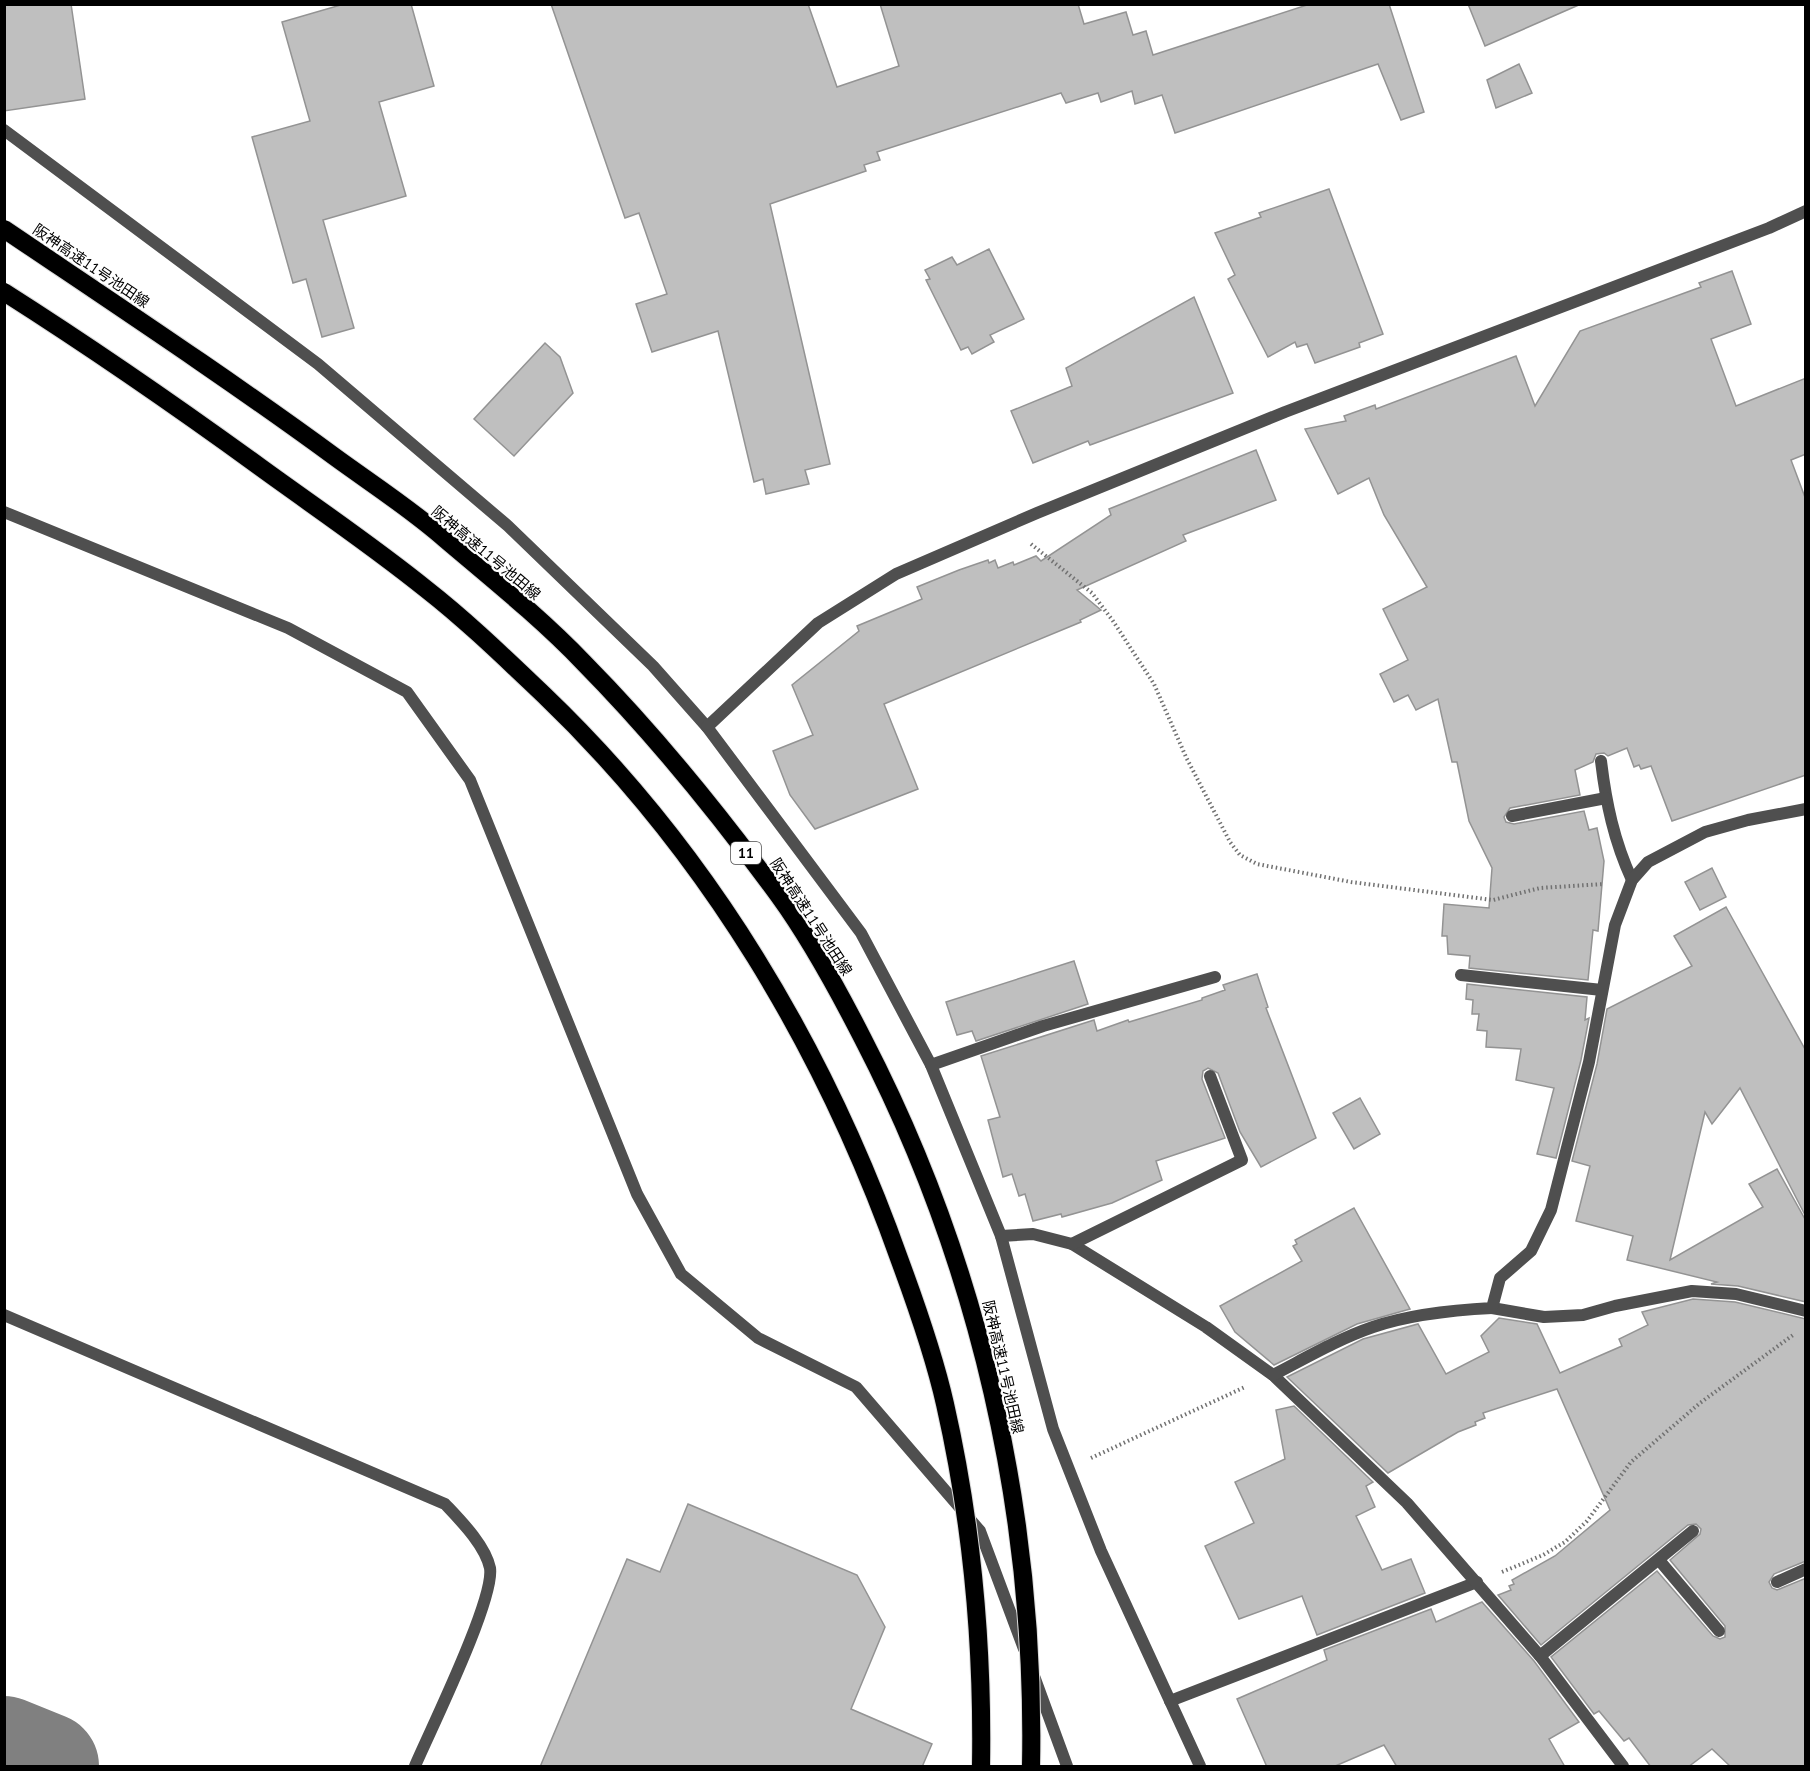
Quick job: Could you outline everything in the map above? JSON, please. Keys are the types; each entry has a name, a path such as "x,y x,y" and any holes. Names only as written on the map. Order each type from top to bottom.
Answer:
{"highway":[{"name":"阪神高速11号池田線","path":"4,229 274,413 441,535 582,660 692,781 781,900 840,995 890,1090 931,1187 966,1291 992,1386 1021,1551 1031,1701 1031,1767"},
{"path":"4,292 112,361 427,590 547,697 649,808 738,928 795,1022 842,1112 880,1204 916,1306 941,1389 961,1485 972,1558 979,1646 981,1767"}],"street":[{"path":"4,130 327,371 508,526 653,666 707,727 861,933 931,1065 1002,1236 1053,1429 1101,1551 1200,1767"},
{"path":"707,727 818,623 896,574 1006,526 1285,412 1806,212"},
{"path":"4,512 288,628 407,692 470,780 637,1194 681,1274 758,1338 856,1387 980,1531 1067,1767"},
{"path":"1601,761 1606,798 1618,849 1632,880"},
{"path":"1512,816 1606,798"},
{"path":"1492,1308 1500,1278 1532,1251 1551,1210 1589,1062 1615,925 1632,880 1648,862 1704,832 1748,820 1806,809"},
{"path":"1461,975 1602,990"},
{"path":"931,1065 1043,1026 1215,977"},
{"path":"1072,1244 1242,1160 1210,1076"},
{"path":"1002,1236 1033,1234 1072,1244 1206,1327 1273,1375 1366,1461 1477,1582 1540,1656 1623,1767"},
{"path":"1273,1375 1375,1326 1453,1310 1492,1308 1544,1317 1583,1315 1615,1306 1692,1291 1736,1294 1806,1311"},
{"path":"4,1315 445,1504 473,1534 490,1569 482,1610 415,1767"},
{"path":"1540,1656 1693,1532"},
{"path":"1659,1560 1719,1631"},
{"path":"1777,1582 1806,1569"},
{"path":"1170,1701 1477,1582"}],"path":[{"path":"1006,526 1092,593 1113,621 1154,684 1186,757 1230,842 1240,855 1257,864 1351,882 1493,900 1540,888 1632,880"},
{"path":"1477,1582 1543,1555 1565,1542 1587,1521 1631,1462 1700,1403 1798,1331"},
{"path":"1068,1467 1273,1375"}],"building":[{"path":"4,4 71,4 85,99 4,111"},
{"path":"344,4 411,4 434,86 379,102 406,196 323,220 354,328 322,337 306,279 293,283 252,137 310,121 282,22"},
{"path":"551,4 808,4 837,87 899,66 880,4 1078,4 1084,24 1126,12 1133,35 1146,31 1153,55 1310,4 1389,4 1424,112 1401,120 1378,64 1175,133 1162,95 1135,104 1132,91 1101,102 1098,93 1066,103 1061,93 877,152 880,160 864,165 866,171 770,204 830,464 805,470 809,484 766,494 763,479 754,482 718,331 652,352 636,304 667,294 639,213 625,218"},
{"path":"1468,4 1581,4 1485,46"},
{"path":"1519,64 1532,93 1496,108 1487,80"},
{"path":"1329,189 1383,334 1359,343 1360,347 1315,363 1307,344 1297,347 1295,342 1268,357 1228,279 1235,275 1215,233 1261,217 1259,213"},
{"path":"989,249 1024,319 990,335 994,342 972,354 968,347 961,350 926,280 930,279 925,270 952,257 957,265"},
{"path":"1732,271 1751,324 1711,339 1736,406 1806,378 1806,454 1791,460 1806,500 1806,775 1672,821 1651,766 1641,769 1639,765 1634,767 1627,748 1608,756 1604,753 1596,754 1593,762 1575,770 1580,795 1510,808 1504,817 1506,822 1514,824 1584,811 1589,830 1597,828 1604,861 1598,931 1593,930 1588,980 1469,968 1470,956 1448,954 1447,936 1442,936 1444,904 1489,908 1492,868 1469,821 1457,762 1452,762 1438,699 1416,710 1408,695 1394,702 1380,674 1408,660 1383,609 1427,587 1384,515 1369,478 1338,494 1305,429 1346,421 1344,416 1375,405 1376,409 1516,356 1535,406 1580,331 1701,287 1699,283"},
{"path":"1194,297 1233,393 1090,445 1088,441 1033,463 1011,411 1072,386 1066,368"},
{"path":"545,343 560,357 573,393 514,456 474,419"},
{"path":"1256,450 1276,500 1183,535 1186,541 1077,590 1101,610 1080,620 1081,622 884,704 918,789 815,829 790,795 773,751 813,735 792,685 859,631 857,626 922,599 917,587 959,570 988,560 989,563 995,560 998,568 1013,562 1014,565 1036,556 1041,561 1111,515 1109,509"},
{"path":"1712,868 1726,897 1700,910 1685,882"},
{"path":"1726,907 1806,1051 1806,1217 1740,1088 1712,1124 1705,1112 1670,1260 1763,1207 1749,1184 1777,1169 1806,1221 1806,1302 1738,1286 1711,1284 1717,1282 1627,1260 1633,1236 1576,1221 1590,1166 1572,1161 1597,1064 1607,1009 1692,966 1674,936"},
{"path":"1074,961 1088,1004 976,1041 972,1031 957,1035 946,1002"},
{"path":"1257,974 1268,1007 1266,1008 1316,1138 1261,1167 1240,1132 1218,1073 1208,1068 1203,1071 1202,1079 1225,1138 1156,1161 1162,1180 1112,1203 1062,1217 1061,1214 1033,1221 1025,1194 1019,1196 1012,1174 1003,1177 988,1120 1000,1117 981,1056 1094,1020 1097,1031 1128,1020 1129,1022 1202,1000 1202,998 1225,990 1223,985"},
{"path":"1467,984 1587,997 1585,1020 1589,1018 1581,1060 1556,1158 1537,1154 1554,1088 1516,1080 1521,1049 1486,1047 1487,1031 1477,1030 1479,1014 1472,1014 1473,1000 1466,999"},
{"path":"1360,1098 1380,1134 1354,1149 1333,1113"},
{"path":"1354,1208 1410,1309 1357,1324 1274,1365 1235,1332 1220,1306 1302,1261 1293,1246 1297,1244 1295,1240"},
{"path":"1693,1299 1735,1302 1806,1319 1806,1561 1774,1574 1769,1582 1772,1588 1777,1590 1806,1578 1806,1767 1731,1767 1712,1749 1688,1767 1651,1767 1629,1738 1624,1741 1599,1711 1594,1714 1551,1657 1657,1571 1713,1636 1720,1639 1725,1637 1725,1626 1670,1560 1700,1534 1701,1529 1696,1524 1688,1525 1541,1645 1498,1595 1511,1590 1509,1586 1514,1584 1512,1580 1555,1556 1610,1510 1557,1389 1483,1413 1485,1418 1475,1422 1476,1425 1458,1432 1388,1473 1287,1377 1363,1339 1418,1324 1446,1374 1489,1352 1481,1336 1499,1318 1537,1324 1560,1373 1622,1346 1619,1339 1648,1325 1642,1312"},
{"path":"1294,1406 1373,1482 1366,1486 1375,1507 1356,1516 1382,1570 1411,1559 1425,1593 1317,1635 1302,1596 1239,1619 1205,1546 1254,1523 1235,1482 1285,1459 1276,1410"},
{"path":"688,1504 857,1575 885,1627 851,1709 932,1744 922,1767 540,1767 627,1559 660,1572"},
{"path":"1482,1602 1534,1661 1579,1722 1549,1739 1565,1767 1397,1767 1384,1745 1333,1767 1267,1767 1237,1699 1327,1660 1324,1650 1431,1609 1436,1622"}],"taxiway":[{"path":"4,1749 46,1766"}]}
